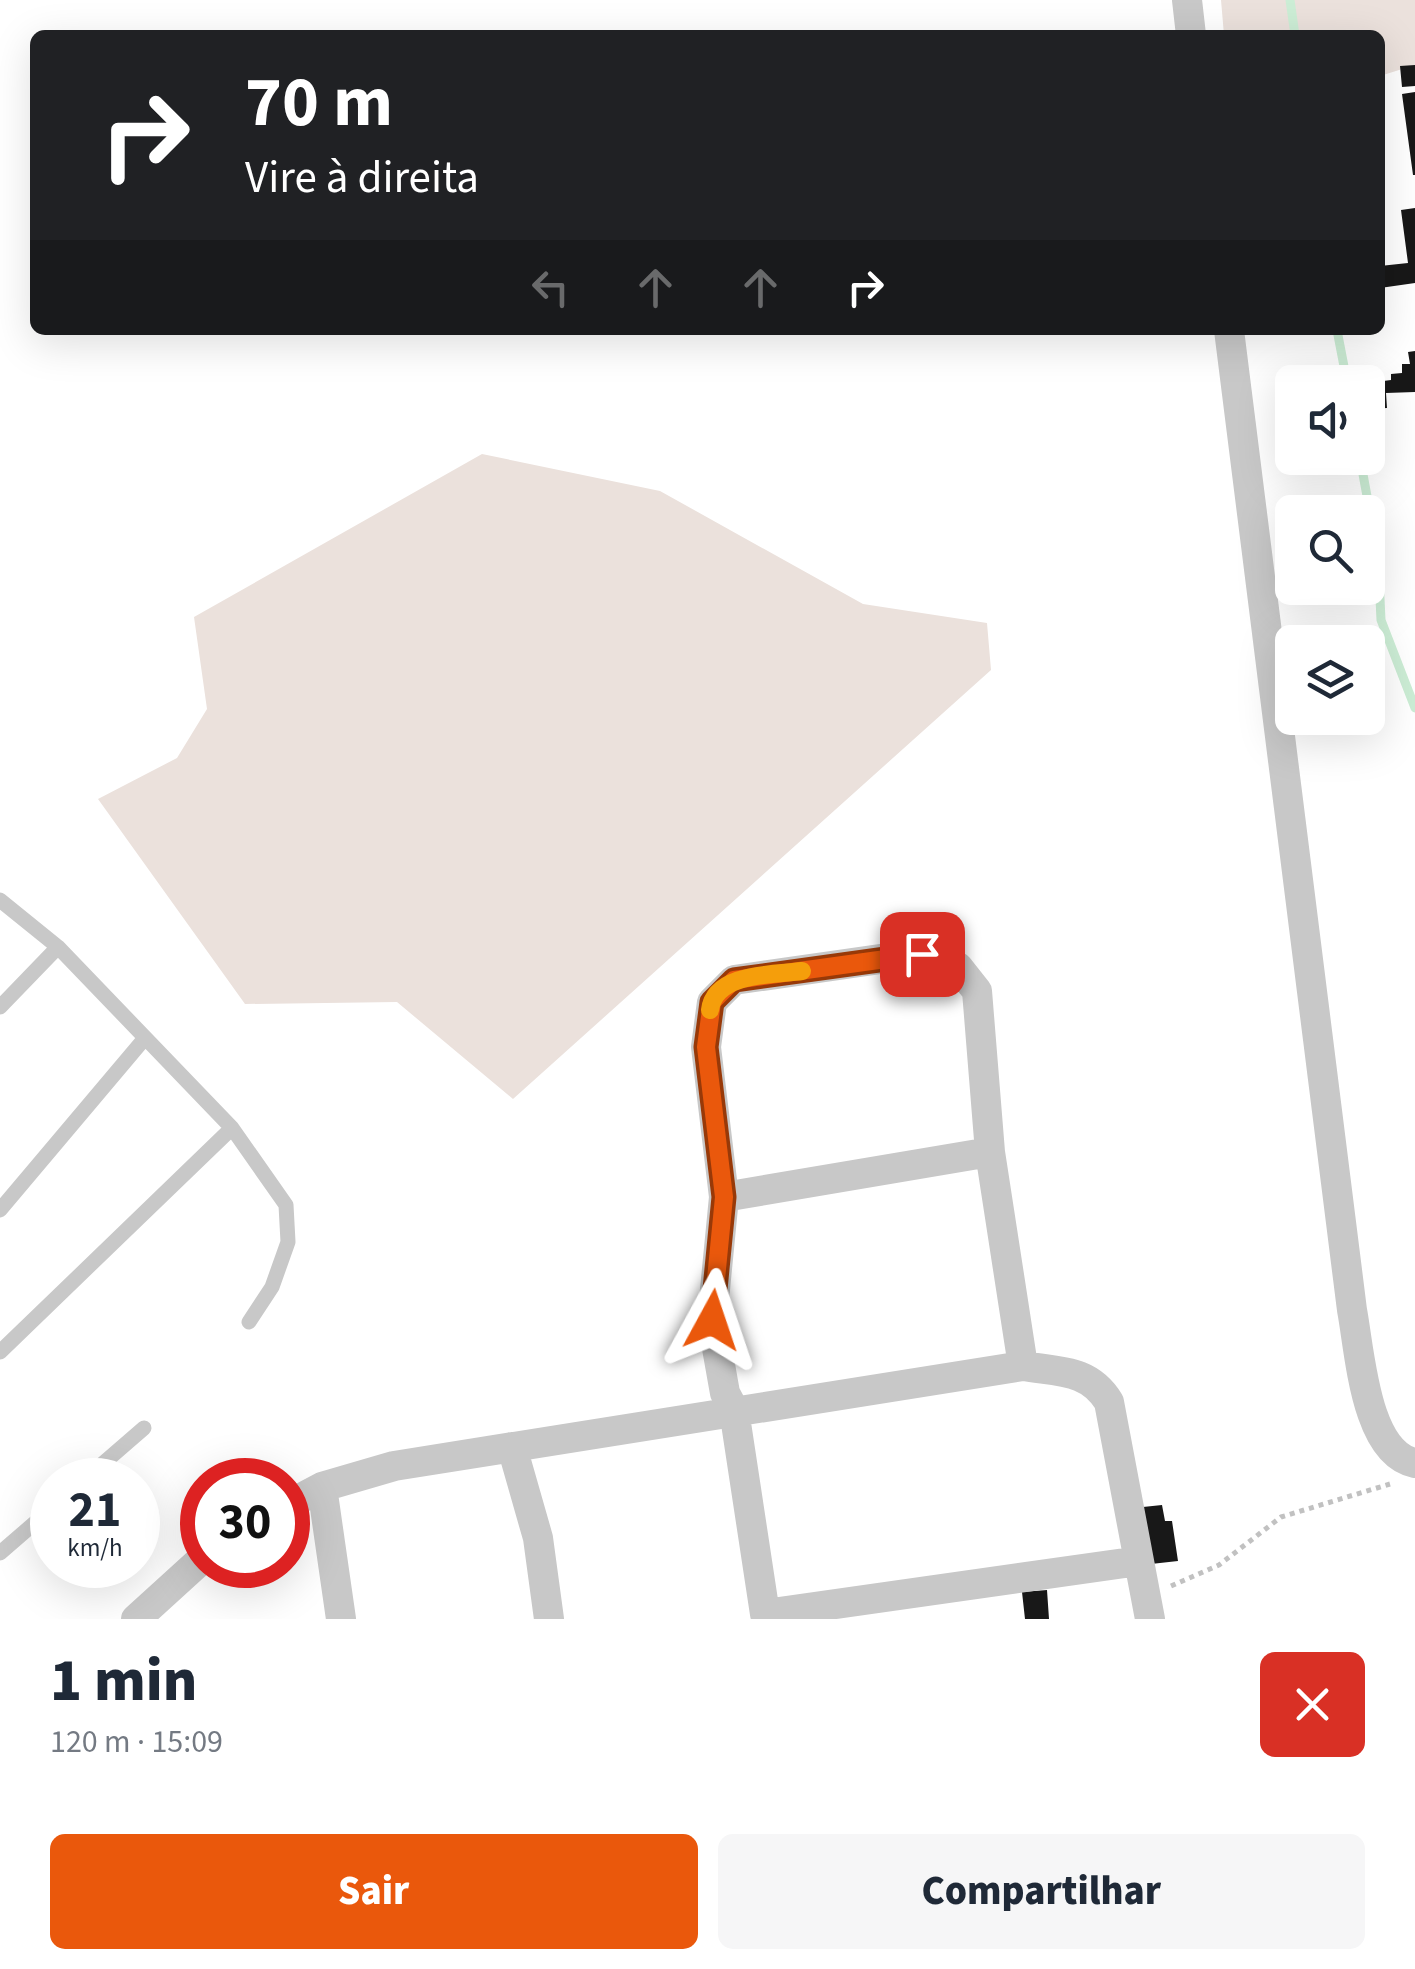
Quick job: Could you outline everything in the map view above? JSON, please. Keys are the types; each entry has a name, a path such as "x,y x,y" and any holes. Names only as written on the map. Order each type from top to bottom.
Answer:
{"street":[{"path":"1187,0 1190,30"},
{"path":"1230,335 1352,1310 1370,1409 1385,1446 1411,1462"},
{"path":"1023,1366 990,1152 977,991 958,967 922,954 734,980 712,1002 706,1047 724,1197 712,1320 725,1392 734,1410 766,1616 1139,1561"},
{"path":"724,1197 990,1152"},
{"path":"310,1494 394,1466 1023,1366 1076,1374 1098,1384 1110,1402 1150,1619"},
{"path":"512,1447 538,1538 549,1619"},
{"path":"322,1488 342,1619"},
{"path":"136,1619 180,1579"}],"lane":[{"path":"0,900 58,948 232,1128 286,1205 288,1242 272,1286 249,1322"},
{"path":"0,1007 58,948"},
{"path":"0,1210 145,1038"},
{"path":"0,1352 232,1128"},
{"path":"109,1458 144,1428"},
{"path":"0,1553 30,1527"}],"path":[{"path":"1139,1561 1172,1586 1219,1565 1282,1518 1391,1483 1411,1462"}],"shaded area":[{"path":"1221,0 1415,0 1415,65 1385,74 1385,30 1224,30"},
{"path":"482,454 660,491 863,604 987,623 991,670 513,1099 397,1002 245,1004 98,799 177,758 207,709 194,617"}],"building":[{"path":"1415,65 1415,86 1402,87 1400,66"},
{"path":"1415,92 1415,175 1413,175 1402,94"},
{"path":"1415,208 1415,283 1385,287 1385,265 1408,263 1401,210"},
{"path":"1415,351 1415,392 1386,393 1385,408 1385,381 1391,380 1391,374 1402,373 1402,364 1410,364 1408,352"},
{"path":"1162,1505 1165,1521 1172,1521 1178,1561 1151,1564 1143,1507"},
{"path":"1047,1590 1049,1619 1025,1619 1022,1592"}],"waterway":[{"path":"1290,0 1294,30"},
{"path":"1338,335 1344,365"},
{"path":"1363,475 1378,556 1381,620 1415,708"}],"slow traffic":[{"path":"710,1010 712,1002 734,980 802,971"}],"route":[{"path":"712,1320 724,1197 706,1047 712,1002 734,980 922,954"}]}
